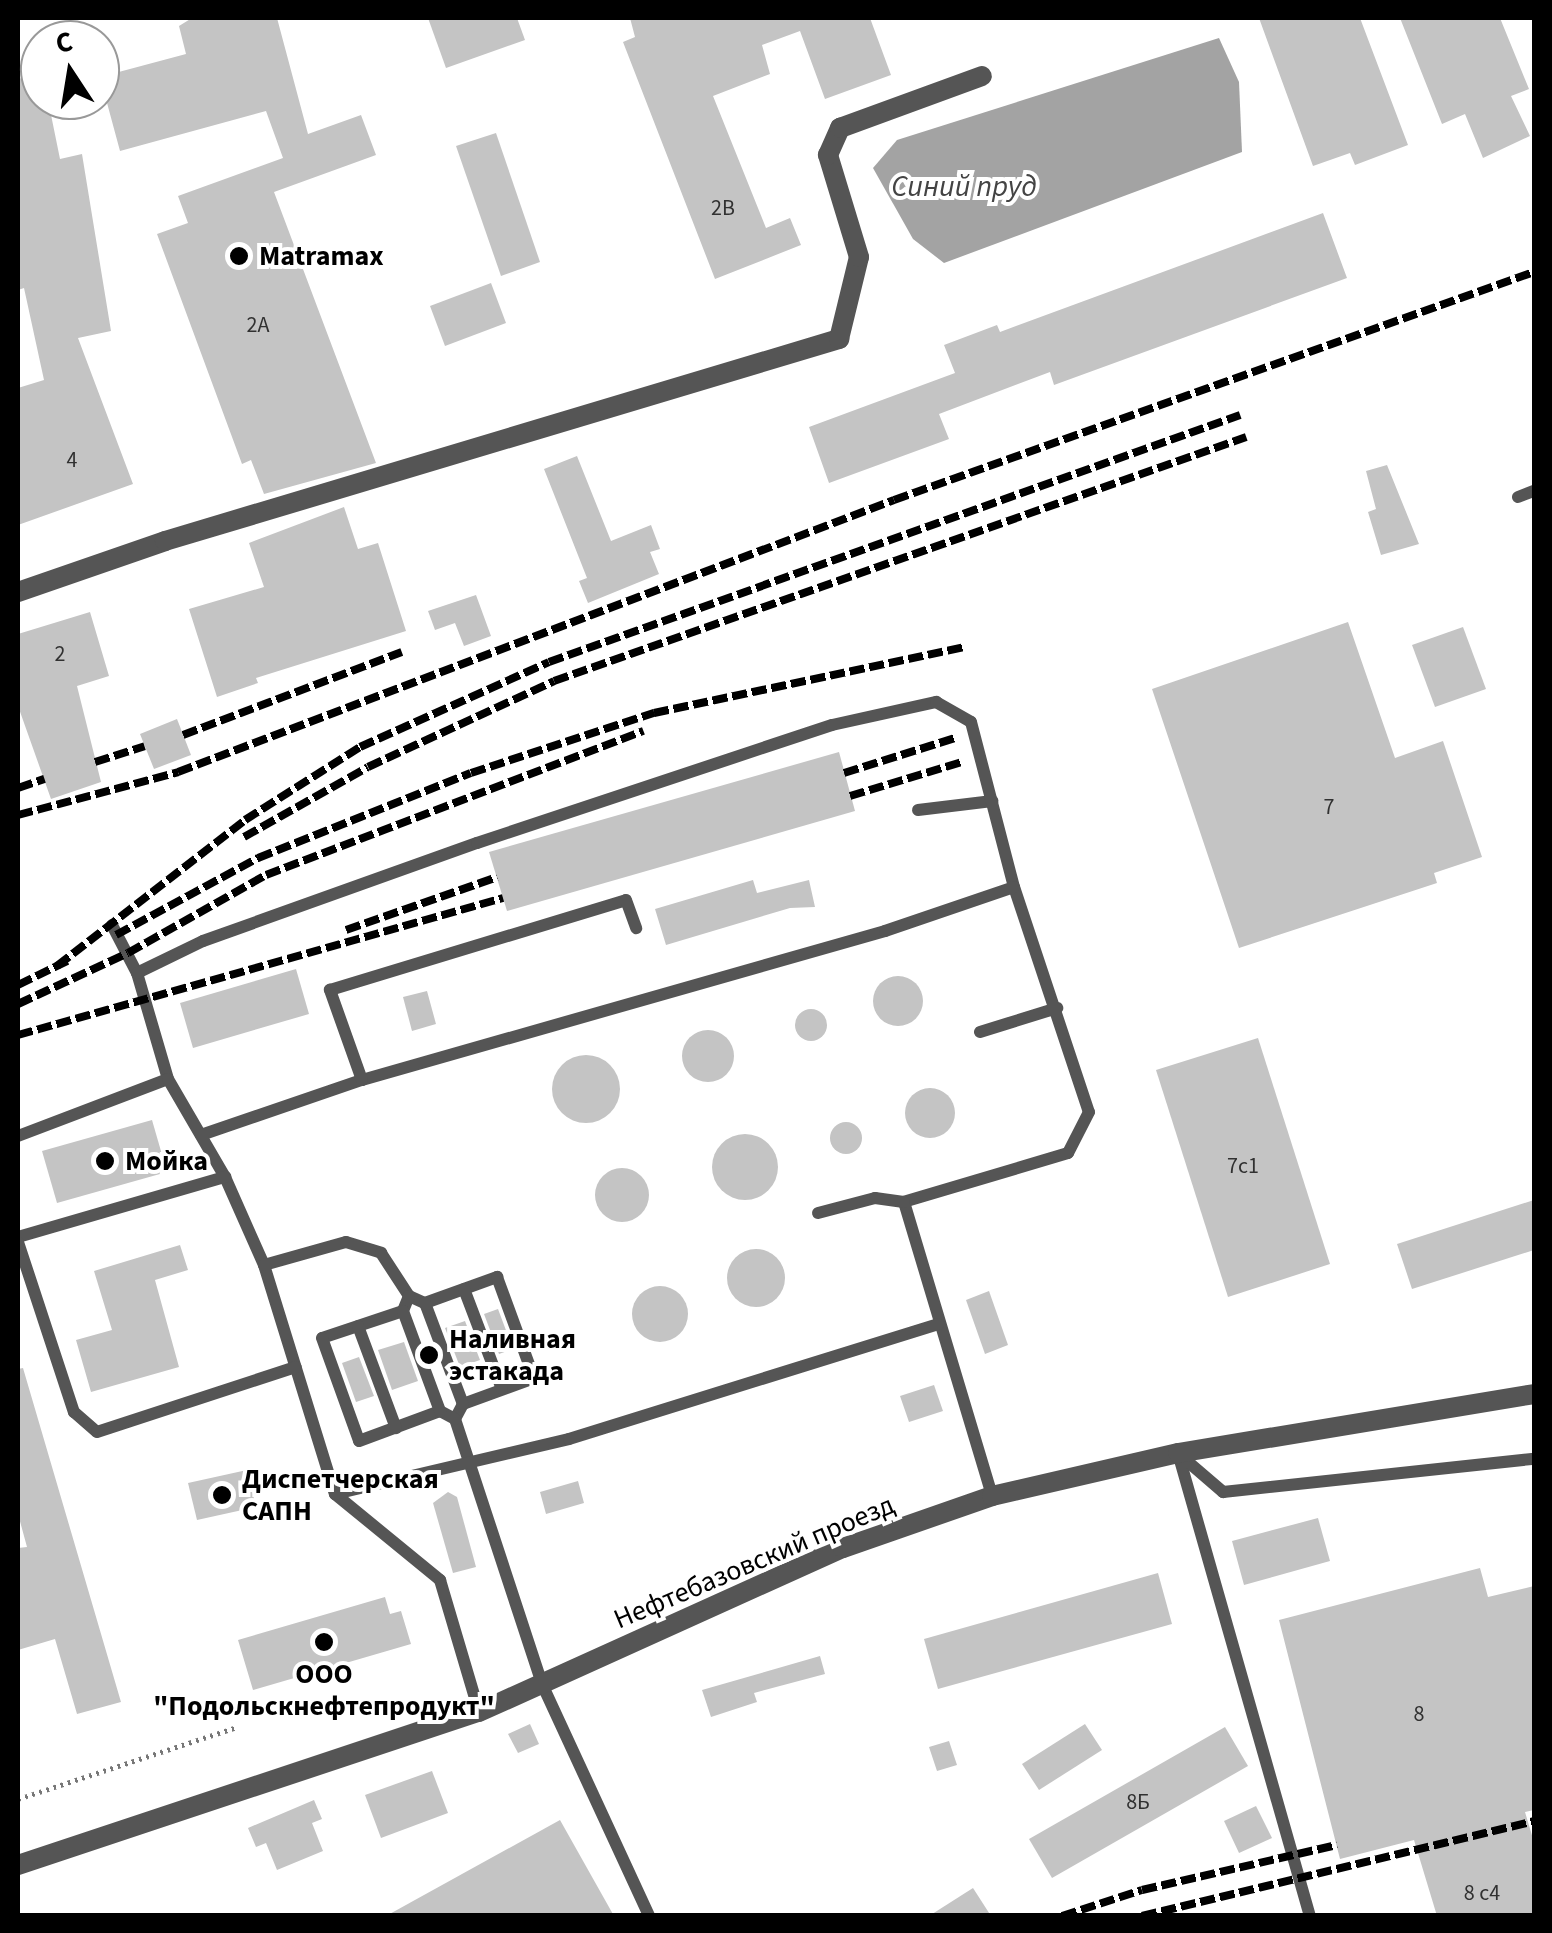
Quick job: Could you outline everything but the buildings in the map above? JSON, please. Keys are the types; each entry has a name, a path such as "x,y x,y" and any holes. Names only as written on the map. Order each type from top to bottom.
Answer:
{"street":[{"path":"18,592 165,542 839,339 859,258 828,155 840,128 982,76"},
{"name":"Нефтебазовский проезд","path":"18,1865 479,1712 843,1548 992,1496 1178,1454 1534,1394"}],"lane":[{"path":"1518,498 1534,491"},
{"path":"136,973 203,941 477,843 832,724 936,702 971,722 1014,887 1058,1008 1088,1112 1068,1152 904,1202 875,1198 818,1214"},
{"path":"918,810 992,801"},
{"path":"200,1135 362,1080 885,931 1014,887"},
{"path":"362,1080 330,990 626,900 636,928"},
{"path":"112,924 136,973 168,1079 225,1176 264,1265 335,1494 440,1580 479,1712"},
{"path":"980,1032 1058,1008"},
{"path":"18,1136 168,1079"},
{"path":"225,1176 18,1239 74,1412 97,1432 296,1367"},
{"path":"904,1202 992,1496"},
{"path":"264,1265 346,1242 381,1253 410,1296 425,1303 463,1404"},
{"path":"425,1303 497,1277 534,1378 463,1404 455,1418 542,1684 649,1916"},
{"path":"464,1288 502,1390"},
{"path":"410,1296 403,1311 440,1412"},
{"path":"403,1311 322,1338 360,1441 440,1412 455,1418"},
{"path":"335,1494 468,1459 570,1440 939,1324"},
{"path":"358,1326 396,1428"},
{"path":"1178,1454 1224,1492 1534,1459"},
{"path":"1178,1454 1306,1900 1306,1916"}],"path":[{"path":"18,1799 237,1727"}],"water":[{"name":"Синий пруд","path":"1219,38 1239,82 1242,152 944,263 913,239 873,168 897,140"}],"railway":[{"path":"18,815 178,772 894,500 1534,272"},
{"path":"57,966 245,820 360,747 549,662 1240,415"},
{"path":"244,837 368,767 554,681 1246,437"},
{"path":"116,935 258,858 471,773 654,713 964,647"},
{"path":"183,735 402,652"},
{"path":"18,1004 128,953 266,875 644,731"},
{"path":"844,773 955,738"},
{"path":"95,762 145,746"},
{"path":"850,796 962,762"},
{"path":"18,788 44,779"},
{"path":"346,930 497,877"},
{"path":"18,1035 503,898"},
{"path":"18,985 67,961"},
{"path":"1142,1916 1534,1821"},
{"path":"1062,1916 1142,1890 1337,1845"}],"place":[{"name":"Matramax","path":"239,256"},
{"name":"Мойка","path":"105,1161"},
{"name":"Наливная эстакада","path":"429,1355"},
{"name":"Диспетчерская САПН","path":"222,1495"},
{"name":"ООО \"Подольскнефтепродукт\"","path":"324,1642"}]}
